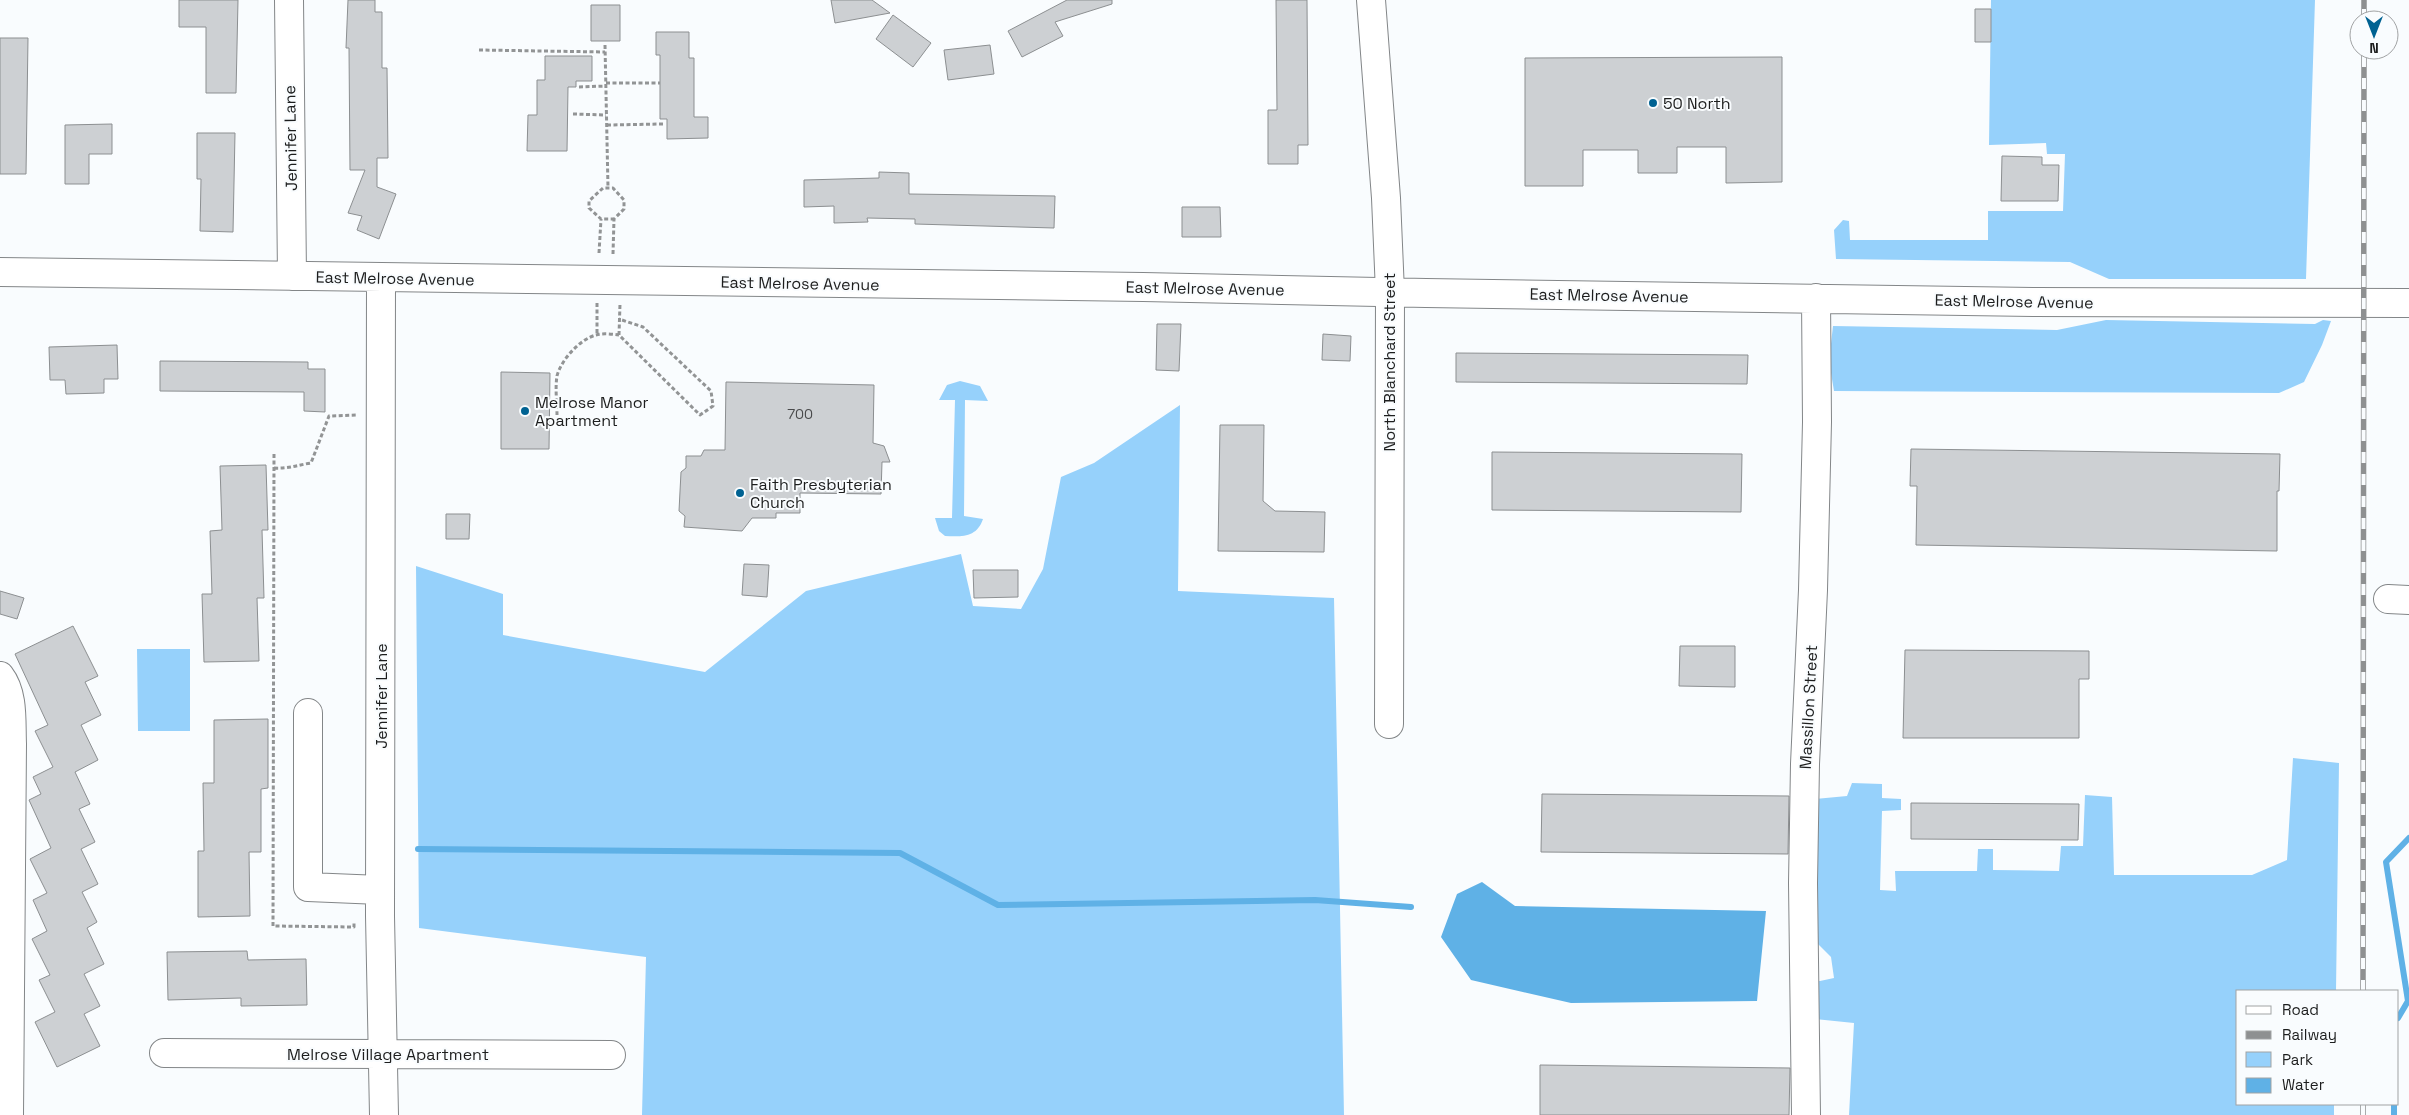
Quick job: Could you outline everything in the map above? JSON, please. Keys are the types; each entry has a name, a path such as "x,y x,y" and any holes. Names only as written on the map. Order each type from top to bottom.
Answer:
{"street":[{"name":"Jennifer Lane","path":"289,0 292,276"},
{"name":"North Blanchard Street","path":"1371,0 1386,198 1390,292 1388,724"},
{"name":"East Melrose Avenue","path":"0,272 1143,286 1390,292 2043,302 2409,303"},
{"name":"Jennifer Lane","path":"381,278 367,890 383,1054 384,1115"},
{"name":"Massillon Street","path":"1806,1115 1803,882 1805,764 1814,590 1817,422 1816,298"},
{"path":"0,676 4,681 9,697 11,713 5,851 9,1115"},
{"path":"308,713 308,887 367,890"},
{"name":"Melrose Village Apartment","path":"164,1053 611,1055"}],"path":[{"path":"606,45 608,188"},
{"path":"480,50 606,52"},
{"path":"579,87 660,82"},
{"path":"573,114 606,115"},
{"path":"607,124 663,124"},
{"path":"599,254 600,219 590,208 589,201 603,188 613,188 624,200 624,209 614,219 613,254"},
{"path":"600,219 614,219"},
{"path":"597,303 597,334"},
{"path":"619,335 620,303"},
{"path":"557,415 557,377 560,370 574,350 587,339 597,334 619,335 700,415 713,406 711,391 643,327 619,319"},
{"path":"274,468 292,469 299,465 311,463 329,416 358,415 358,425"},
{"path":"274,454 273,926 354,926 367,890"}],"green space":[{"path":"1991,0 2315,0 2306,279 2109,279 2070,262 1836,259 1834,230 1843,220 1849,221 1850,240 1988,240 1988,211 2063,211 2065,154 2047,154 2046,143 1989,145"},
{"path":"2106,320 2315,324 2323,320 2331,321 2304,382 2279,393 1834,391 1829,361 1833,326 2057,330"},
{"path":"960,381 980,386 988,401 965,400 964,516 983,519 973,533 963,536 945,536 939,531 935,518 952,518 955,400 939,400 947,385"},
{"path":"1180,405 1178,591 1334,598 1344,1115 642,1115 646,957 419,928 416,566 503,594 503,635 705,672 806,591 961,554 973,606 1021,609 1043,569 1061,477 1094,463"},
{"path":"137,649 190,649 190,731 138,731"},
{"path":"2293,758 2339,763 2336,990 2236,990 2236,1105 2334,1105 2334,1115 1849,1115 1854,1023 1815,1019 1813,980 1820,981 1834,978 1831,957 1813,939 1815,799 1847,796 1852,783 1882,784 1882,798 1901,799 1901,810 1882,811 1880,890 1896,891 1895,871 1977,871 1978,849 1993,849 1993,870 2059,871 2061,846 2083,846 2085,795 2112,797 2114,875 2252,875 2287,860"}],"water":[{"path":"1482,882 1515,906 1766,911 1757,1001 1571,1003 1471,980 1441,937 1457,894"}],"building":[{"path":"179,0 238,0 236,93 206,93 206,27 179,27"},
{"path":"348,0 375,0 375,12 382,12 382,68 387,68 388,158 377,158 377,187 396,194 379,239 357,230 362,216 348,213 365,170 350,170 349,48 346,48"},
{"path":"831,0 872,0 890,13 835,23"},
{"path":"1067,0 1112,0 1112,4 1055,22 1063,36 1022,57 1008,31"},
{"path":"1276,0 1307,0 1308,145 1298,145 1298,164 1268,164 1268,110 1277,110"},
{"path":"591,5 620,5 620,41 591,41"},
{"path":"1975,9 1991,9 1991,42 1975,42"},
{"path":"893,15 931,43 913,67 876,39"},
{"path":"656,32 689,32 689,58 694,58 694,117 708,117 708,138 667,139 667,119 660,119 660,55 656,55"},
{"path":"0,38 28,38 26,174 0,174"},
{"path":"990,45 994,74 948,80 944,50"},
{"path":"545,56 592,56 592,81 576,81 576,87 568,87 567,151 527,151 528,115 537,115 537,80 545,80"},
{"name":"50 North","path":"1782,57 1782,182 1726,183 1726,147 1677,147 1677,173 1638,173 1638,150 1583,150 1583,186 1525,186 1525,58"},
{"path":"112,124 112,154 89,154 89,184 65,184 65,125"},
{"path":"197,133 235,133 233,232 200,231 201,179 197,179"},
{"path":"2002,156 2042,157 2042,165 2059,165 2058,201 2001,201"},
{"path":"879,172 909,173 909,194 1055,196 1054,228 915,224 915,219 867,218 868,222 834,223 834,206 804,207 804,180 879,178"},
{"path":"1182,207 1220,207 1221,237 1182,237"},
{"path":"1157,324 1181,324 1179,371 1156,370"},
{"path":"1323,334 1351,336 1350,361 1322,360"},
{"path":"117,345 118,379 104,379 104,393 66,394 65,380 50,380 49,347"},
{"path":"1456,353 1748,355 1747,384 1456,382"},
{"path":"160,361 308,362 308,369 325,369 325,412 304,411 304,392 160,391"},
{"name":"Melrose Manor Apartment","path":"501,372 550,373 549,449 501,449"},
{"path":"726,382 874,385 873,443 884,446 890,462 882,462 881,494 800,493 800,513 776,513 776,518 752,518 742,531 684,527 685,516 679,511 681,472 686,468 686,456 701,456 704,450 725,450"},
{"path":"1220,425 1264,425 1263,501 1275,511 1325,512 1324,552 1218,551"},
{"path":"1911,449 2280,454 2279,491 2277,491 2277,551 1916,545 1917,486 1910,486"},
{"path":"1492,452 1742,454 1741,512 1492,510"},
{"path":"266,465 268,530 262,530 264,598 257,598 259,661 204,662 202,594 212,594 210,531 222,530 220,466"},
{"path":"446,514 470,514 469,539 446,539"},
{"path":"744,564 769,565 767,597 742,595"},
{"path":"973,570 1018,570 1018,597 974,598"},
{"path":"0,591 24,598 17,619 0,614"},
{"path":"73,626 98,676 85,682 101,715 81,725 98,760 75,772 90,804 79,809 95,842 81,849 98,884 82,892 97,922 87,928 104,964 84,974 100,1006 84,1014 100,1046 57,1067 35,1022 55,1012 39,980 50,975 32,939 47,931 33,900 47,893 30,859 51,848 29,800 41,794 33,777 53,767 35,731 48,725 15,654"},
{"path":"1680,646 1735,646 1735,687 1679,686"},
{"path":"1905,650 2089,651 2089,679 2079,679 2079,738 1903,738"},
{"path":"268,719 268,788 261,789 261,852 249,852 250,916 198,917 198,851 204,851 203,783 214,783 214,720"},
{"path":"1542,794 1789,796 1788,854 1541,852"},
{"path":"1911,803 2079,804 2078,840 1911,839"},
{"path":"247,951 248,960 306,959 307,1005 241,1006 241,998 168,1000 167,952"},
{"path":"1540,1065 1790,1068 1789,1115 1540,1115"}],"waterway":[{"path":"2399,1016 2408,1001 2386,862 2409,838"},
{"path":"418,849 900,853 998,905 1315,900 1411,907"},
{"path":"2394,1105 2394,1115"}],"railway":[{"path":"2364,0 2364,10"},
{"path":"2363,990 2364,60"},
{"path":"2363,1105 2363,1115"}],"place":[{"name":"50 North","path":"1653,103"},
{"name":"Melrose Manor Apartment","path":"525,411"},
{"name":"Faith Presbyterian Church","path":"740,493"}]}
